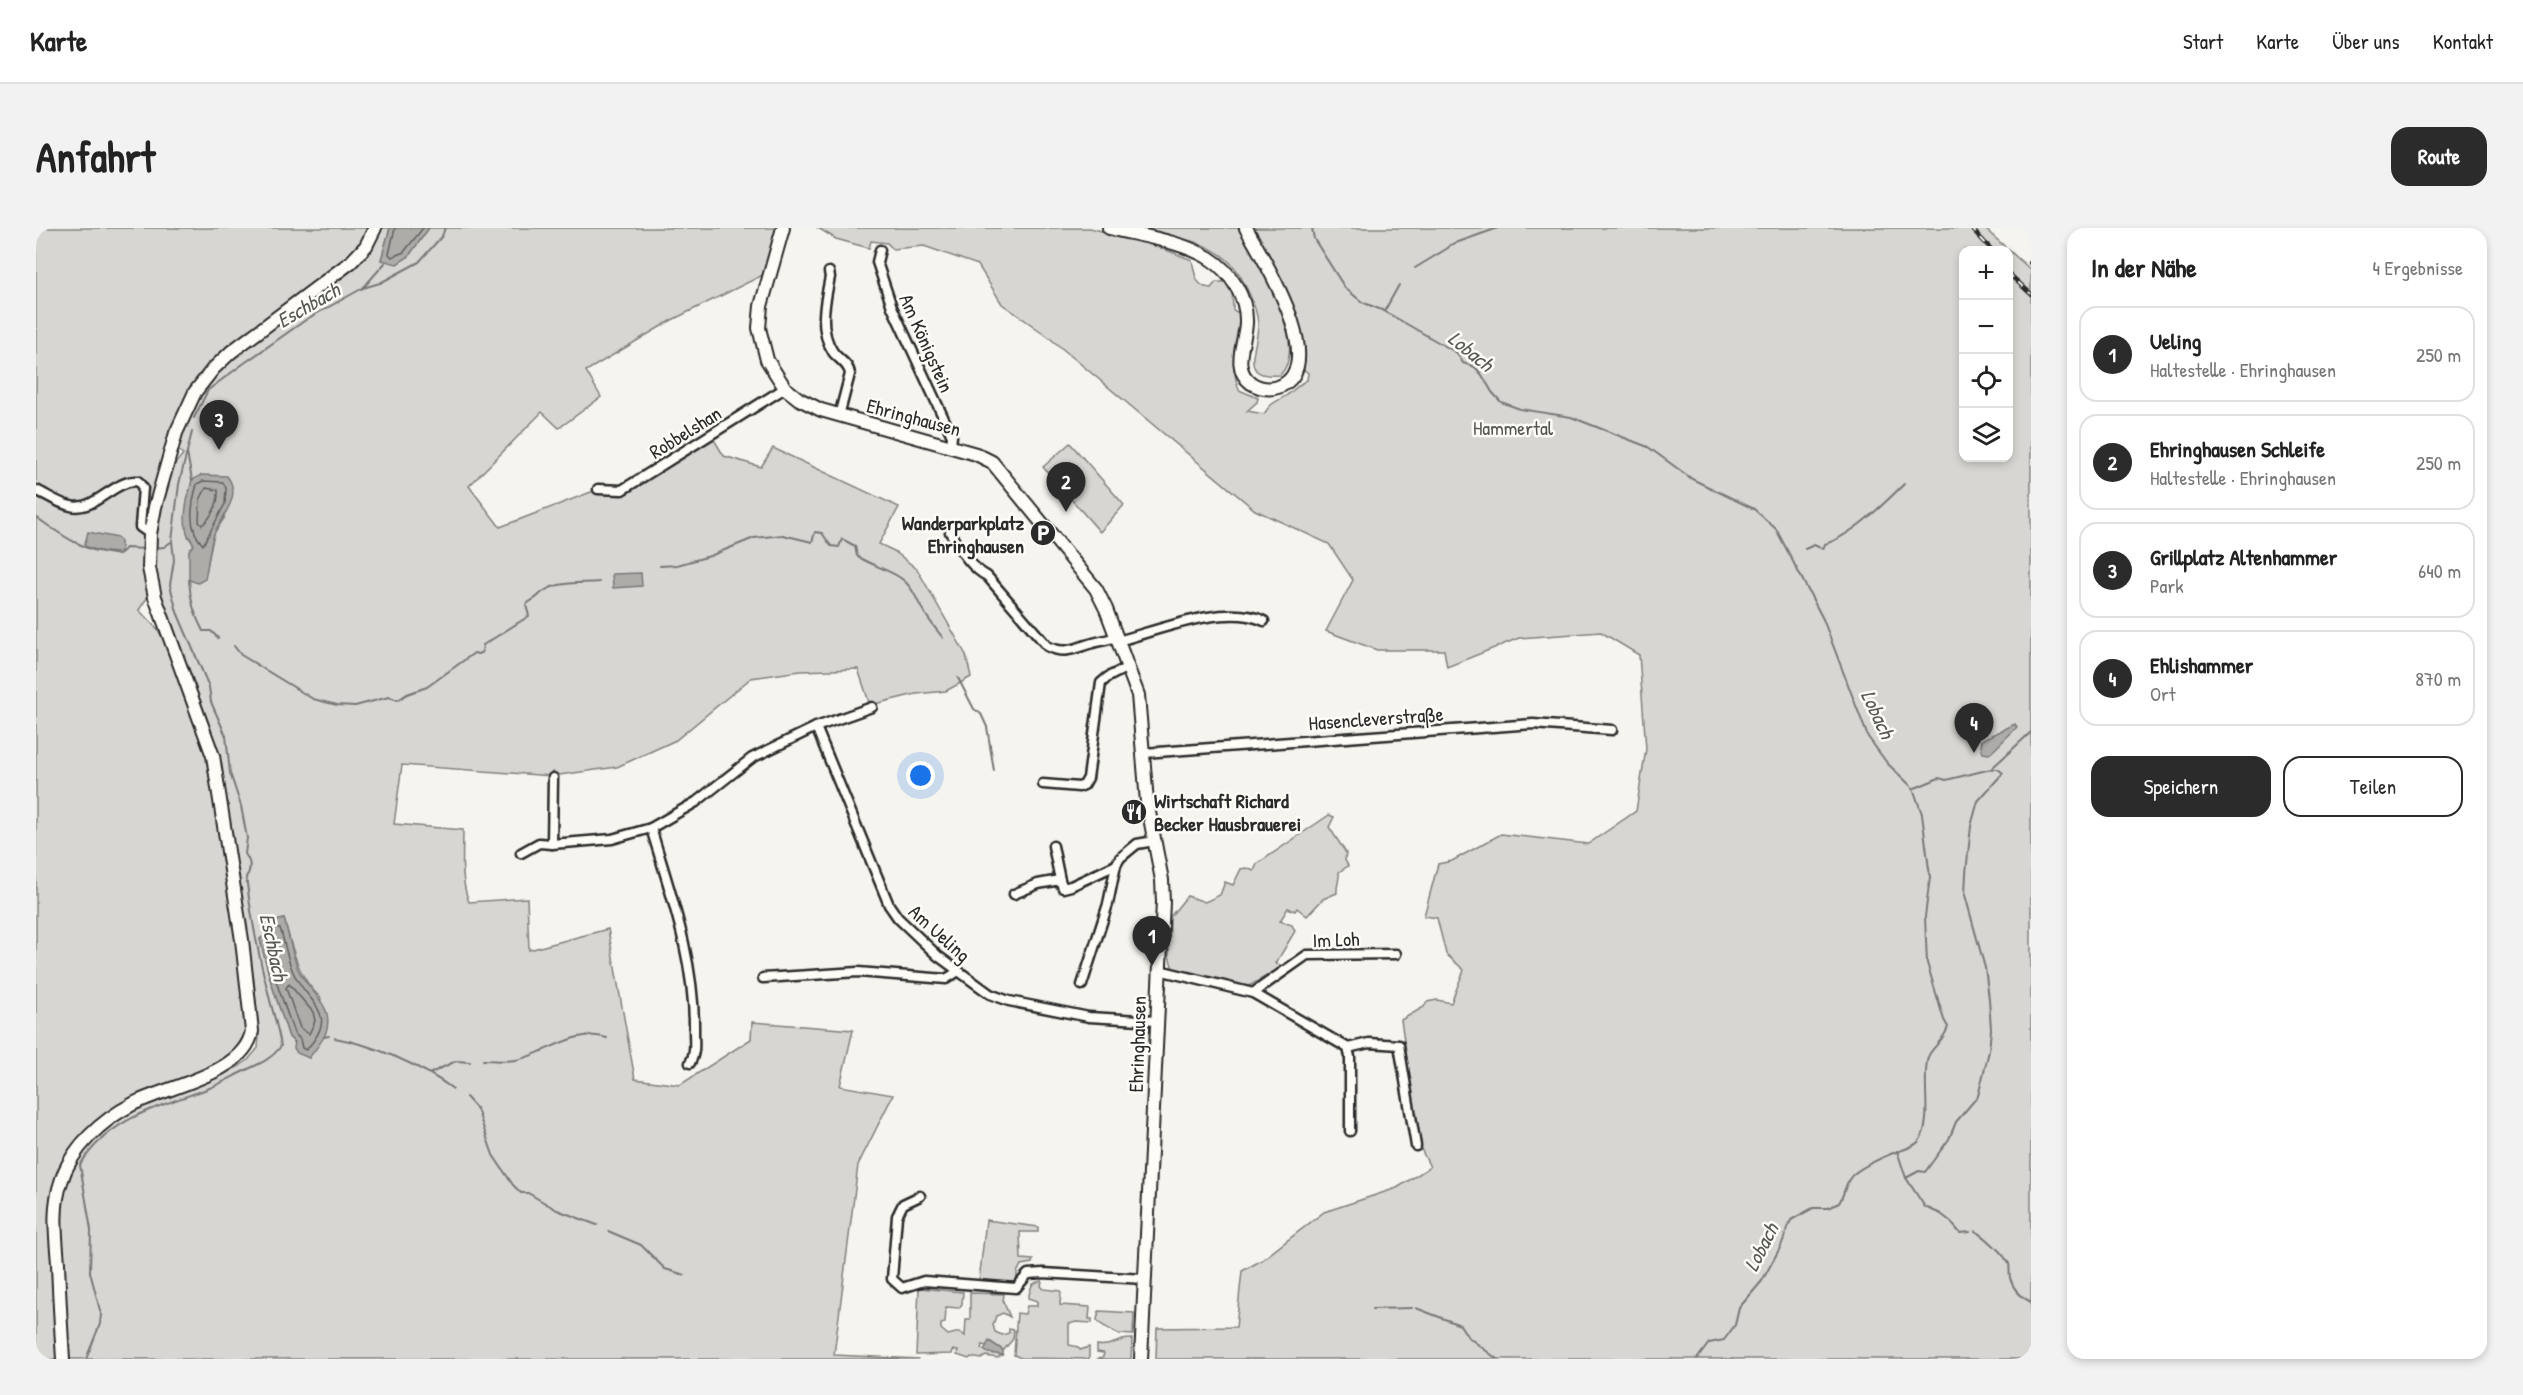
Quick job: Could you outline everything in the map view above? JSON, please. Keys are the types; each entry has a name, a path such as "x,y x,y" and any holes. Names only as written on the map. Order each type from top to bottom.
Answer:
{"main road":[{"path":"63,1359 56,1220 58,1192 68,1164 92,1134 122,1110 234,1061 248,1045 252,1031 241,929 216,767 208,736 155,597 150,577 150,545 172,447 195,392 213,369 231,352 357,256 369,241 375,228"},
{"name":"Ehringhausen","path":"783,228 761,306 759,328 767,360 784,388 805,403 838,416 981,456 1000,470 1093,585 1106,609 1138,695 1147,802 1162,892 1141,1359"},
{"path":"1109,228 1191,249 1222,267 1235,283 1245,308 1246,325 1240,358 1243,373 1257,386 1273,388 1287,382 1294,373 1297,362 1297,344 1291,317 1280,291 1246,228"}],"street":[{"name":"Am Königstein","path":"880,250 877,262 892,307 952,436 951,447"},
{"path":"829,272 824,312 825,335 832,350 849,368 850,374 838,416"},
{"name":"Robbelshan","path":"598,489 622,490 784,388"},
{"path":"36,490 75,507 90,502 126,482 138,481 143,485 144,491 139,523 150,545"},
{"path":"950,532 980,572 987,576 1042,642 1054,650 1073,651 1096,642 1117,639 1191,620 1254,616 1264,621"},
{"path":"1043,784 1078,787 1084,785 1088,778 1101,683 1108,676 1128,667"},
{"path":"521,853 539,843 612,839 651,828 696,802 752,758 816,727 872,707"},
{"name":"Hasencleverstraße","path":"1144,753 1533,724 1612,730"},
{"name":"Am Ueling","path":"816,727 889,905 898,918 957,972 990,994 1009,1001 1089,1017 1157,1021"},
{"path":"552,844 553,778"},
{"path":"651,828 682,931 689,963 695,1008 694,1052 690,1063"},
{"path":"1082,985 1120,858 1137,844 1154,841"},
{"path":"1053,846 1063,888 1116,866"},
{"path":"1014,894 1038,884 1060,880"},
{"name":"Im Loh","path":"1253,993 1307,955 1396,954"},
{"path":"1159,970 1253,993 1348,1048 1369,1043 1399,1045 1416,1146"},
{"path":"763,978 858,972 946,979 957,972"},
{"path":"1348,1048 1350,1131"},
{"path":"920,1196 903,1204 897,1216 892,1279 902,1288 924,1281 1016,1288 1028,1274 1043,1273 1144,1279"}],"green space":[{"path":"36,228 371,228 354,254 216,361 164,457 149,595 139,610 158,630 172,655 206,744 218,806 247,1023 240,1043 226,1058 214,1066 127,1101 61,1169 58,1359 36,1359"},
{"path":"380,228 390,228 381,260 408,257 429,228 778,228 763,275 670,321 586,371 601,397 559,428 542,412 469,486 500,527 591,492 623,491 713,438 724,456 761,467 773,448 899,507 879,544 894,551 917,569 966,655 971,677 946,691 916,694 870,705 858,669 800,671 751,678 676,740 617,767 552,776 402,765 394,824 463,830 463,875 469,902 527,898 529,950 608,929 635,1079 680,1085 751,1039 752,1022 853,1030 840,1086 893,1095 858,1165 834,1355 919,1359 67,1359 60,1214 67,1182 80,1155 100,1134 124,1116 151,1101 238,1067 248,1060 258,1048 254,981 226,797 208,721 156,583 155,556 156,529 163,490 168,474 183,454 176,448 193,406 218,371 272,327","holes":["225,517 214,533 206,572 189,551 194,545 188,536","284,919 301,972 321,998 314,1049 309,1058 289,1037 260,939"]},
{"name":"Hammertal","path":"818,228 1090,228 1148,243 1192,260 1195,275 1202,285 1211,288 1216,282 1227,282 1232,288 1233,310 1241,314 1234,359 1239,390 1258,398 1257,402 1247,411 1264,414 1272,404 1307,380 1308,373 1303,369 1302,350 1292,314 1252,228 1984,228 2004,246 1959,246 1959,462 2013,462 2013,254 2031,270 2031,1359 1156,1359 1157,1328 1236,1327 1242,1271 1262,1260 1324,1212 1397,1188 1430,1167 1419,1145 1401,1020 1424,1007 1427,1002 1437,1000 1451,1003 1464,970 1446,954 1437,918 1424,916 1438,864 1452,861 1501,834 1588,844 1636,811 1646,749 1639,655 1601,632 1519,638 1447,667 1444,650 1377,650 1326,631 1353,580 1329,544 1255,510 1046,335 1002,304 978,265 924,246 893,249 887,243 871,241 869,248 836,239"},
{"path":"1131,228 1241,228 1269,280 1286,323 1289,343 1288,361 1280,375 1267,375 1258,372 1254,367 1258,324 1255,307 1243,281 1223,256 1179,237"},
{"path":"1070,443 1124,505 1100,532 1043,467"},
{"path":"1329,815 1334,817 1329,827 1346,853 1345,860 1348,866 1339,872 1337,893 1323,899 1307,916 1297,908 1295,911 1288,908 1280,921 1292,925 1295,931 1276,963 1282,967 1251,985 1242,987 1173,969 1169,956 1170,917 1187,896 1205,902 1220,895 1225,882 1233,885 1241,869 1254,871 1257,864"},
{"path":"986,1220 1038,1227 1038,1232 1020,1232 1021,1259 1033,1260 1032,1263 1021,1265 1017,1273 1017,1282 979,1281"},
{"path":"1042,1281 1041,1286 1044,1289 1061,1291 1060,1305 1090,1307 1089,1319 1092,1319 1092,1323 1069,1324 1069,1345 1078,1347 1080,1350 1089,1347 1089,1359 1021,1358 1014,1355 1017,1313 1025,1314 1027,1306 1037,1306 1037,1301 1028,1298 1032,1285"},
{"path":"919,1288 963,1292 962,1304 959,1308 946,1307 945,1323 941,1324 941,1329 948,1335 960,1332 965,1336 966,1319 970,1319 970,1293 1004,1294 1003,1301 1010,1317 1003,1313 996,1316 993,1325 995,1332 1002,1335 1009,1333 1009,1329 1014,1330 1013,1339 1003,1351 991,1342 988,1346 982,1345 981,1349 1003,1355 997,1358 986,1356 981,1359 971,1357 969,1359 957,1355 958,1351 953,1350 952,1354 916,1355"},
{"path":"1099,1311 1134,1313 1133,1335 1118,1334 1100,1324 1097,1320"},
{"path":"1132,1339 1131,1359 1097,1359 1103,1357 1104,1353 1097,1352 1097,1345 1102,1346"}],"water":[{"path":"390,228 429,228 408,257 397,264 381,260"},
{"path":"201,475 227,476 232,484 233,492 229,507 213,537 205,579 198,583 189,580 189,550 194,545 187,533 185,520 192,480"},
{"path":"88,532 118,538 121,541 121,551 117,553 95,551 84,547"},
{"path":"641,573 642,586 613,588 612,574"},
{"path":"2015,724 2017,727 1993,751 1989,754 1983,753 1982,740"},
{"path":"284,919 298,969 325,1008 327,1016 328,1025 325,1035 309,1058 297,1053 294,1048 295,1042 289,1037 260,939 265,936 263,924"},
{"path":"989,1341 1003,1350 1003,1355 988,1353 984,1350"}],"waterway":[{"name":"Eschbach","path":"194,418 208,390 307,319 363,288 380,283 419,262 442,236 445,228"},
{"name":"Lobach","path":"1312,228 1314,239 1345,288 1362,302 1384,311 1457,353 1463,363 1475,367 1501,402 1520,409 1571,417 1648,447 1692,479 1754,509 1776,529 1823,619 1868,737 1887,763 1913,788 1922,814 1930,877 1925,917 1927,963 1948,1027 1928,1057 1923,1134 1913,1146 1877,1160 1853,1175 1839,1203 1828,1208 1813,1208 1791,1220 1781,1246 1762,1281 1739,1308 1735,1325 1724,1340 1709,1343 1697,1359"},
{"path":"1415,268 1450,245 1498,228"},
{"path":"363,288 385,263"},
{"path":"1385,310 1399,285"},
{"name":"Eschbach","path":"86,1359 100,1324 101,1314 90,1272 91,1230 80,1165 92,1149 120,1125 153,1108 221,1083 265,1061 281,1046 253,920 246,877 250,866 245,854 247,838 241,806 230,773 226,736 211,702 209,687 177,612 170,585 174,560 172,541 179,484 192,432"},
{"path":"187,453 192,480"},
{"path":"1805,549 1814,545 1823,549 1825,544 1846,534 1904,484"},
{"path":"36,517 65,537 94,550 119,555 126,548 146,549"},
{"path":"660,566 677,565 710,556 754,538 783,535 812,542 815,532 822,533 831,546 839,547 842,539 855,546 857,556 903,580 943,638"},
{"path":"154,548 164,547 171,542"},
{"path":"189,580 193,606 200,625 203,631 211,631 218,638"},
{"path":"234,646 241,655 313,699 337,705 355,706 389,697 398,700 427,687 474,653 482,652 483,645 529,616 526,605 544,591 558,585 599,582"},
{"path":"958,678 974,709 981,714 987,727 994,771"},
{"path":"1915,788 1939,778 1946,780 1991,769 2031,732"},
{"path":"1897,1151 1906,1178 1919,1171 1925,1172 1949,1139 1956,1122 1978,1096 1989,1051 1991,1029 1985,968 1965,895 1971,826 1978,801 2003,773 1998,769 1991,769"},
{"path":"324,1037 329,1036"},
{"path":"483,1060 516,1060 584,1036 607,1038"},
{"path":"335,1038 366,1046 397,1058 427,1072 453,1089"},
{"path":"431,1073 456,1061 470,1062"},
{"path":"466,1097 477,1109 493,1155 521,1193 528,1193 557,1210 597,1225"},
{"path":"1906,1178 1925,1207 1941,1214 1960,1233 1970,1232"},
{"path":"608,1231 641,1245 665,1269 685,1275"},
{"path":"1975,1231 2003,1255 2009,1264 2013,1286 2031,1302"},
{"path":"1372,1309 1412,1308"},
{"path":"1416,1308 1460,1325 1468,1337 1497,1359"}],"railway":[{"path":"1971,228 1988,246"},
{"path":"2013,278 2031,294"}],"place":[{"name":"Grillplatz Altenhammer","path":"219,450"},
{"name":"Ehringhausen Schleife","path":"1066,512"},
{"name":"Wanderparkplatz Ehringhausen","path":"1043,533"},
{"name":"Ehlishammer","path":"1974,753"},
{"name":"Wirtschaft Richard Becker Hausbrauerei","path":"1134,812"},
{"name":"Ueling","path":"1152,966"}]}
